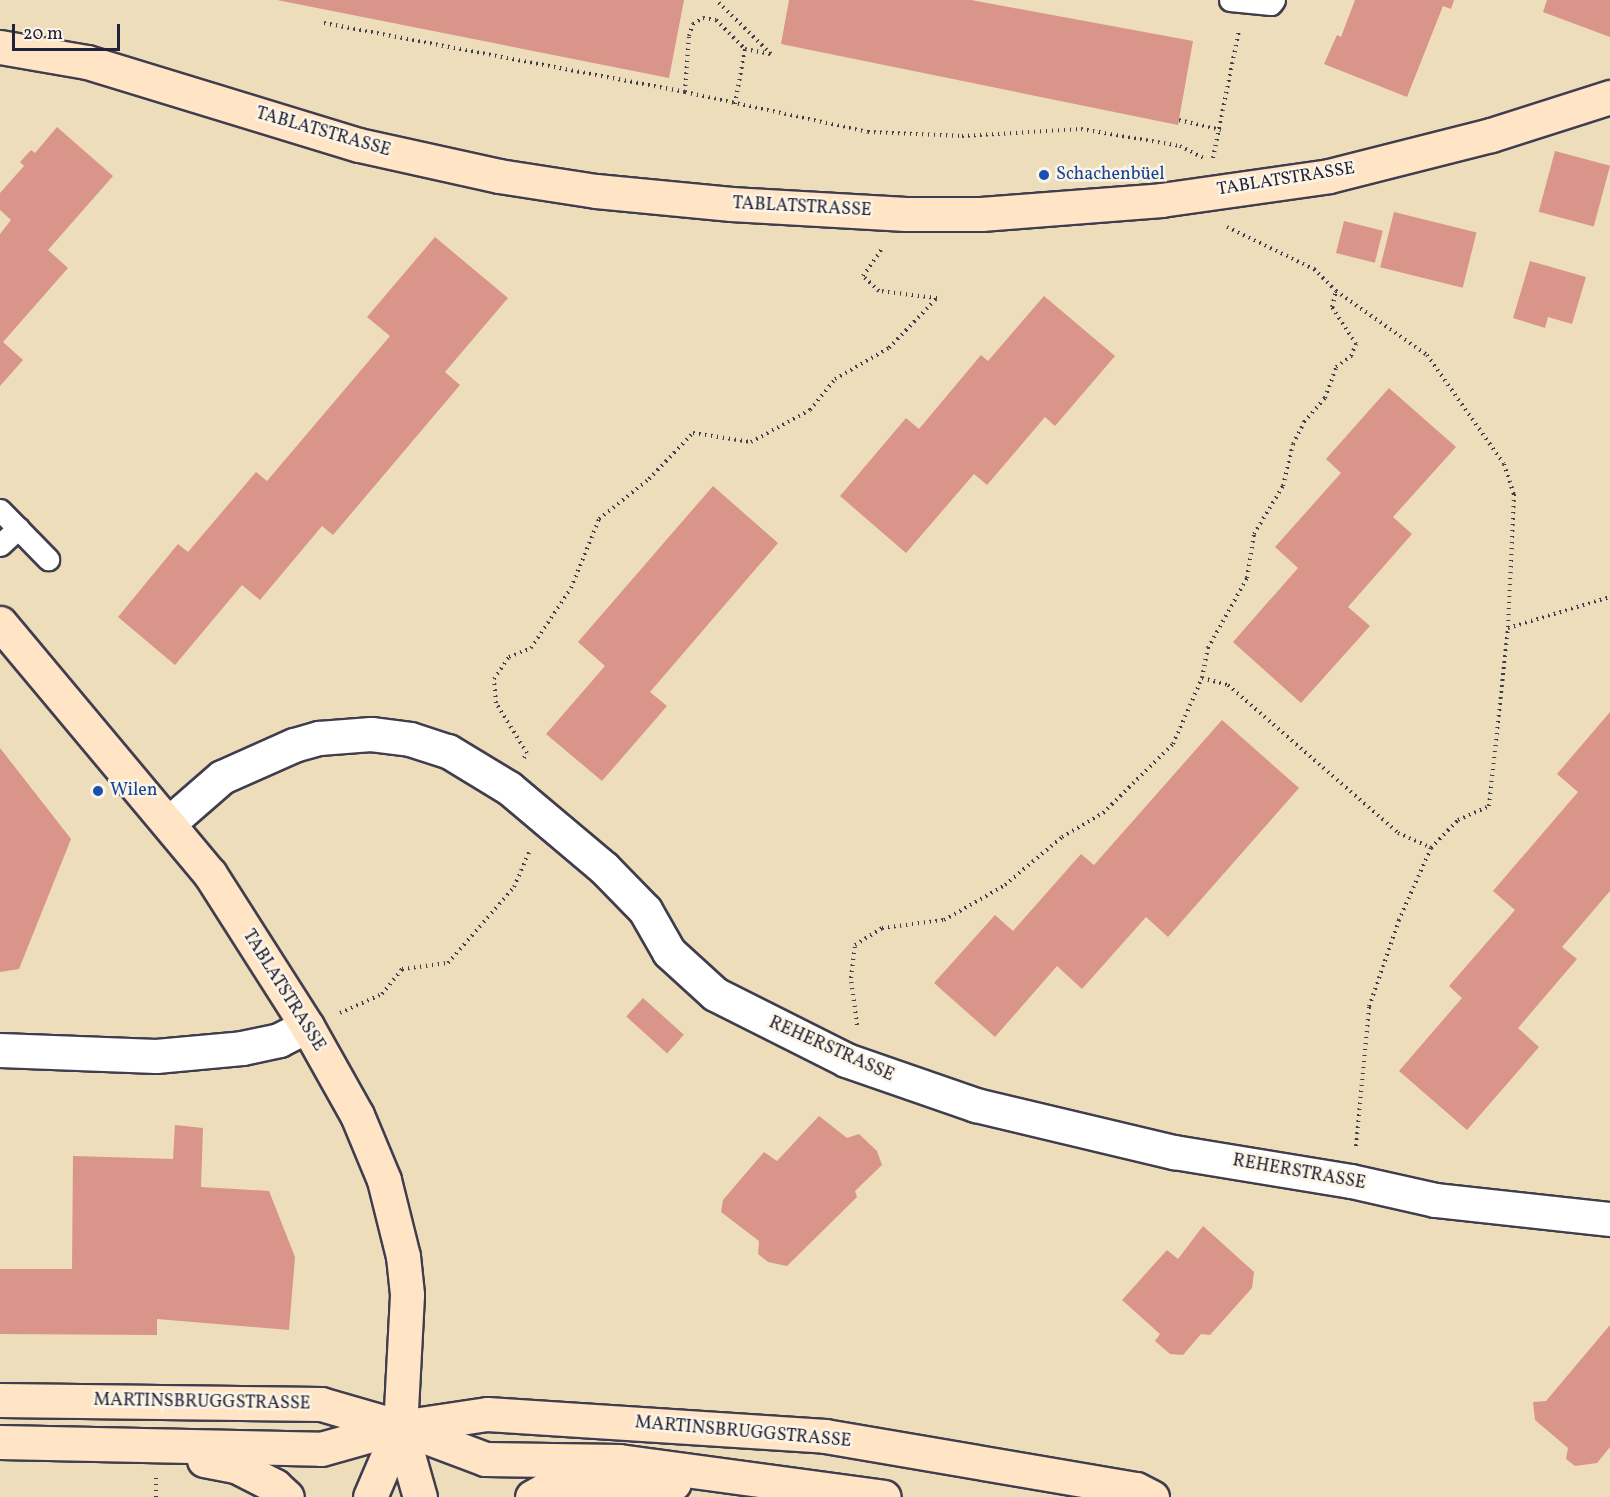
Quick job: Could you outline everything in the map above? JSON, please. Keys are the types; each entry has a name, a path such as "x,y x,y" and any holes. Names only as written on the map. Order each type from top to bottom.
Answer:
{"street":[{"name":"TABLATSTRASSE","path":"0,47 87,62 359,146 499,176 596,191 731,204 906,213 1026,211 1214,192 1329,176 1491,135 1610,97"},
{"name":"TABLATSTRASSE","path":"0,624 210,874 307,1026 357,1115 384,1180 396,1225 407,1295 400,1427"},
{"name":"REHERSTRASSE","path":"169,823 222,777 263,756 319,738 371,734 410,739 448,751 509,788 604,868 645,910 669,952 715,994 846,1060 976,1105 1174,1152 1351,1181 1435,1200 1610,1219"},
{"path":"0,1050 156,1056 242,1048 279,1040 307,1026"},
{"name":"MARTINSBRUGGSTRASSE","path":"0,1400 321,1404 400,1427 485,1459 619,1461 884,1497"},
{"name":"MARTINSBRUGGSTRASSE","path":"0,1442 321,1449 400,1427 487,1414 825,1436 1136,1489 1152,1497"},
{"path":"370,1497 400,1427"},
{"path":"400,1427 420,1497"},
{"name":"MARTINSBRUGGSTRASSE","path":"129,1446 236,1466 275,1486 286,1497"},
{"name":"MARTINSBRUGGSTRASSE","path":"532,1497 549,1488 750,1478"}],"lane":[{"path":"1230,0 1271,4 1274,0"},
{"path":"0,510 48,559"},
{"path":"0,545 18,528"}],"path":[{"path":"685,92 693,24 703,18 716,20 745,49 771,54 716,0"},
{"path":"324,23 685,92 826,125 911,136 1081,129 1169,144 1196,152 1210,162 1218,223 1314,269 1336,291 1427,355 1504,464 1514,494 1508,628 1489,806 1458,820 1431,848 1399,920 1369,1007 1351,1181"},
{"path":"735,104 745,49"},
{"path":"1216,153 1236,52"},
{"path":"1179,120 1221,130"},
{"path":"509,788 527,753 496,703 494,679 509,657 531,648 571,588 599,519 649,479 693,433 751,442 810,410 835,379 889,348 937,298 879,291 863,276 906,213"},
{"path":"846,1060 858,1032 851,978 855,945 882,928 944,920 1005,885 1062,837 1103,813 1173,744 1202,678 1208,648 1246,578 1254,534 1282,486 1293,444 1304,422 1325,399 1336,367 1351,356 1356,344 1332,307 1336,291"},
{"path":"1508,628 1610,597"},
{"path":"1202,678 1228,685 1398,833 1431,848"},
{"path":"339,1013 382,994 402,969 448,963 514,886 534,840"},
{"path":"156,1472 156,1497"}],"building":[{"path":"277,0 684,0 669,78"},
{"path":"789,0 971,0 1193,41 1178,125 781,44"},
{"path":"1355,0 1454,0 1451,9 1443,6 1407,97 1324,64 1337,35 1341,37"},
{"path":"1547,0 1610,0 1610,37 1543,12"},
{"path":"57,127 113,176 48,250 68,268 3,342 23,360 0,386 0,234 11,220 0,210 0,193 24,166 20,162 31,150 35,153"},
{"path":"1555,151 1610,166 1594,227 1539,212"},
{"path":"1394,212 1476,233 1463,288 1380,267"},
{"path":"1344,221 1383,231 1375,263 1336,253"},
{"path":"435,237 508,298 445,372 460,385 333,535 322,526 260,600 242,585 175,665 118,617 178,544 188,552 256,472 267,481 390,336 367,317"},
{"path":"1530,261 1586,277 1572,324 1548,317 1545,328 1513,318"},
{"path":"1044,296 1115,356 1055,426 1045,417 987,485 974,474 906,553 840,496 906,418 919,429 981,355 988,361"},
{"path":"1389,388 1456,447 1393,517 1412,534 1348,607 1370,626 1301,703 1233,642 1298,568 1275,547 1341,473 1326,459"},
{"path":"713,486 778,543 650,692 667,706 602,781 546,734 605,666 578,642"},
{"path":"1610,712 1610,891 1562,947 1577,959 1518,1028 1539,1047 1467,1130 1399,1071 1462,998 1449,986 1515,910 1493,891 1578,792 1557,774"},
{"path":"1222,720 1299,788 1168,937 1146,917 1082,989 1057,966 995,1037 934,983 995,915 1013,931 1081,854 1094,865"},
{"path":"0,748 71,839 19,969 0,972"},
{"path":"643,998 684,1035 667,1053 626,1017"},
{"path":"819,1116 847,1138 859,1134 877,1151 882,1165 855,1191 857,1197 787,1266 768,1262 758,1254 759,1241 721,1212 723,1200 764,1152 777,1161"},
{"path":"175,1125 203,1128 201,1187 269,1191 295,1257 289,1330 157,1319 157,1335 0,1334 0,1269 72,1269 73,1156 173,1159"},
{"path":"1203,1226 1254,1272 1252,1288 1210,1335 1201,1334 1183,1355 1170,1354 1155,1341 1160,1334 1122,1300 1167,1250 1178,1259"},
{"path":"1610,1325 1610,1447 1597,1463 1575,1466 1566,1459 1568,1448 1535,1420 1533,1402 1546,1401"}],"place":[{"name":"Schachenbüel","path":"1044,175"},
{"name":"Wilen","path":"98,791"}]}
